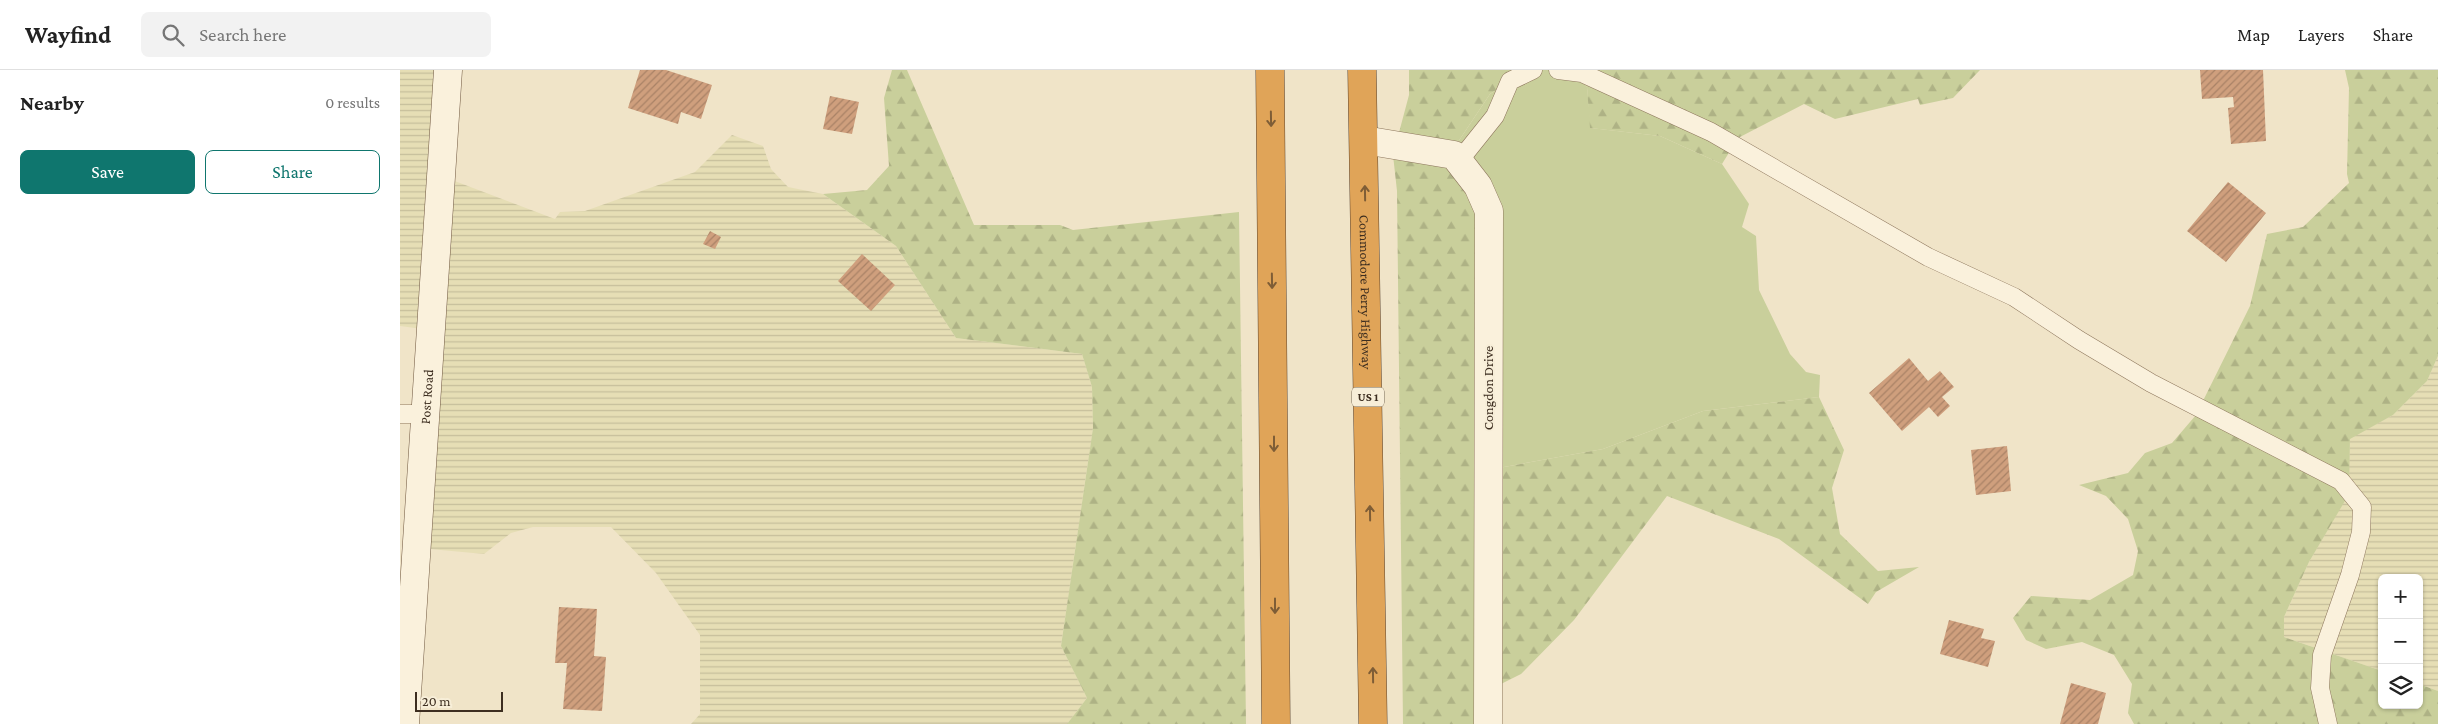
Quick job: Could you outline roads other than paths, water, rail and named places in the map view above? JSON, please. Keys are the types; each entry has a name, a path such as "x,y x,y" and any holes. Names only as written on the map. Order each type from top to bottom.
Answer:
{"highway":[{"path":"1270,70 1276,724"},
{"name":"Commodore Perry Highway","path":"1362,70 1374,724"}],"street":[{"name":"Post Road","path":"405,724 404,673 413,414 448,70"},
{"name":"Congdon Drive","path":"1364,140 1454,155 1478,186 1489,211 1488,724"}],"lane":[{"path":"1459,162 1495,116 1510,81 1533,70"},
{"path":"1558,70 1582,73 1711,132 1928,256 2014,297 2079,340 2152,382 2341,481 2362,507 2361,532 2350,575 2322,655 2320,688 2328,724"}]}
